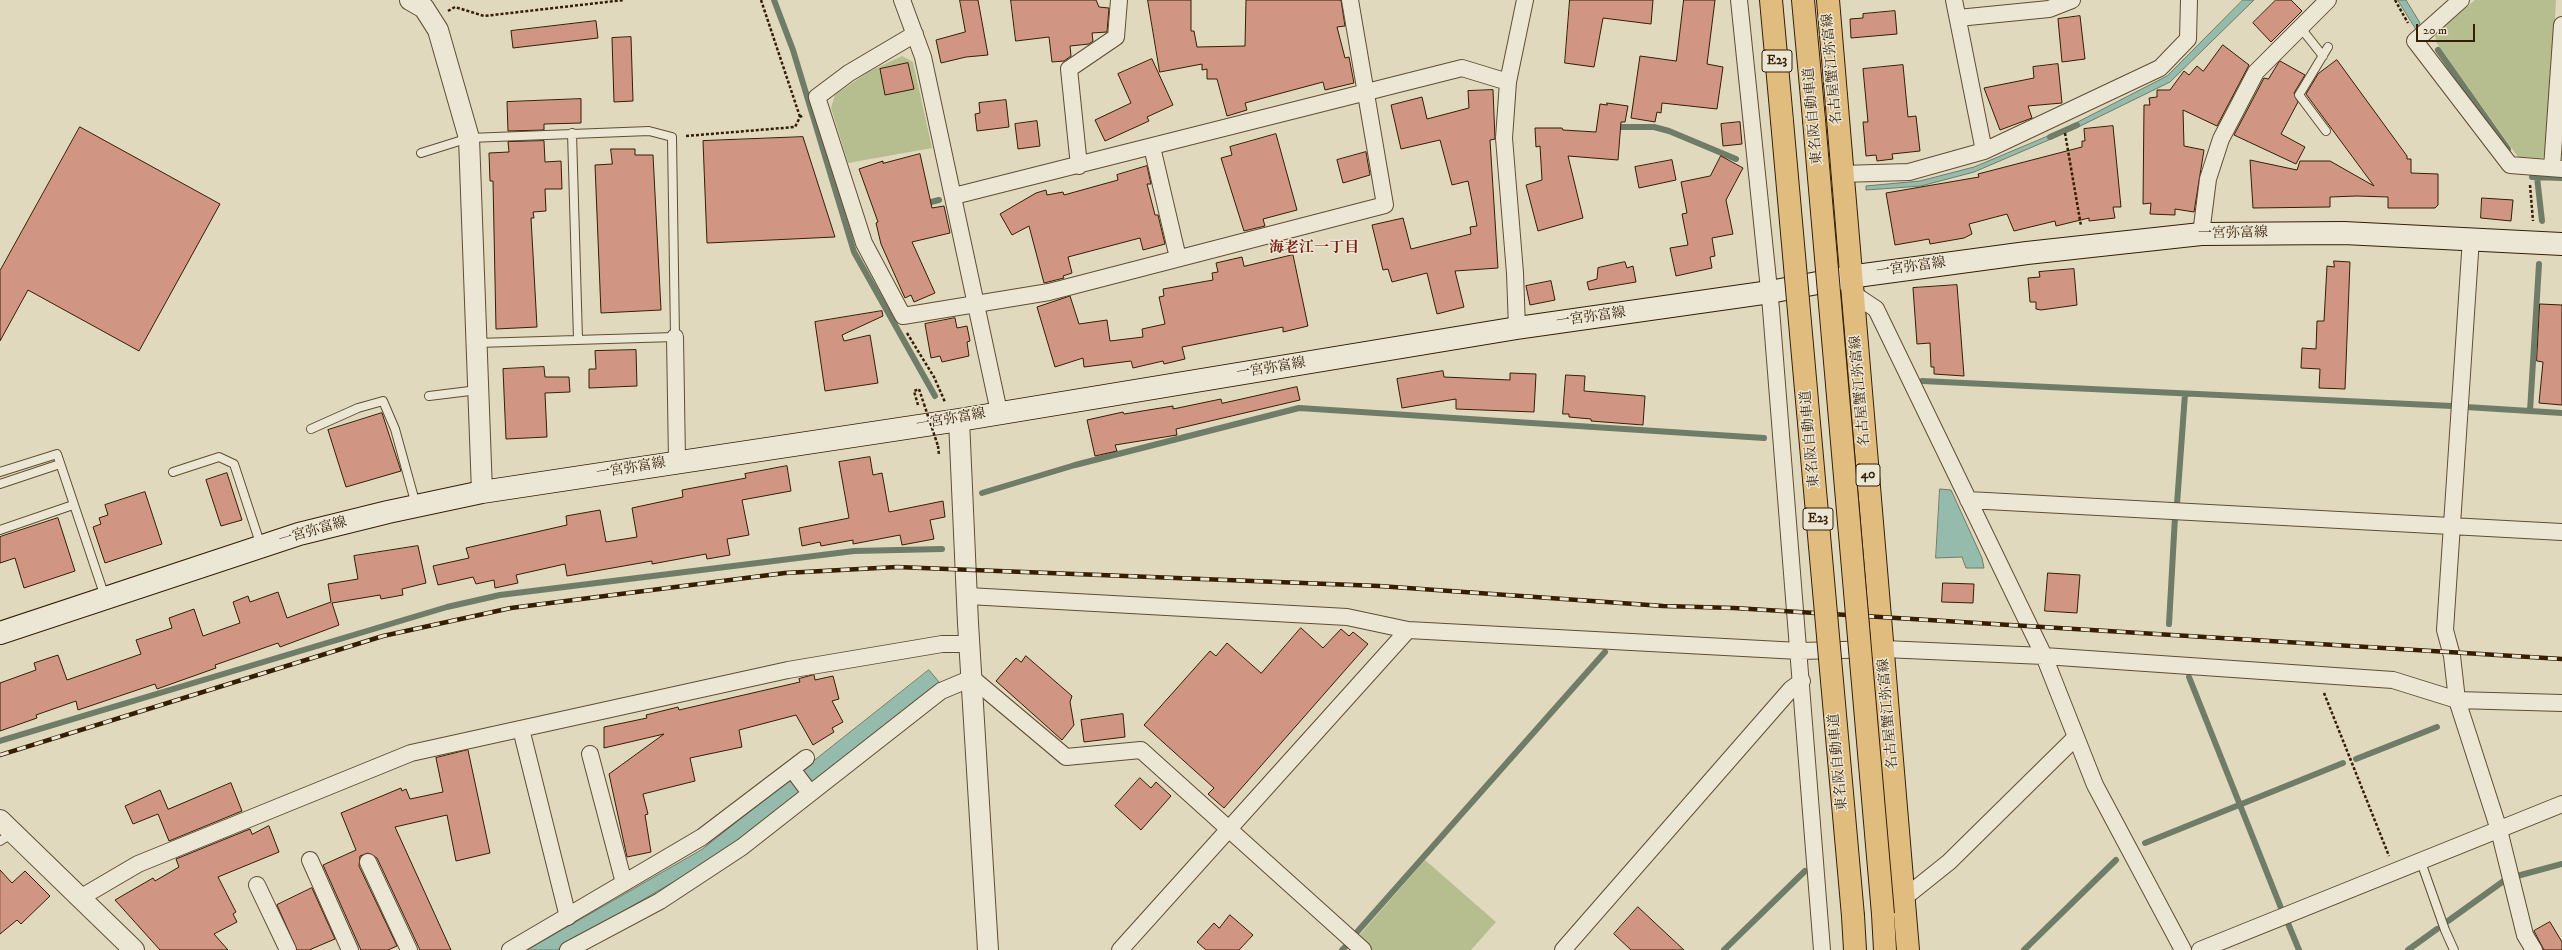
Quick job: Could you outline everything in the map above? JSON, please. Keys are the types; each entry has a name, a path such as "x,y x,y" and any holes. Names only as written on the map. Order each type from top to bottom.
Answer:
{"main road":[{"name":"東名阪自動車道","path":"1771,0 1855,950"},
{"name":"東名阪自動車道","path":"1803,0 1885,950"},
{"name":"名古屋蟹江弥富線","path":"1828,0 1841,174 1884,649 1908,950"},
{"name":"一宮弥富線","path":"0,633 299,534 417,506 482,492 677,461 953,413 999,412 1517,328 1770,292 1851,285 2084,247 2201,234 2344,232 2562,244"}],"street":[{"path":"410,0 424,8 438,30 450,66 469,138 482,492"},
{"path":"902,0 923,57 954,196 975,305 999,412"},
{"path":"1079,166 1069,69 1116,37 1118,0"},
{"path":"915,34 849,73 817,97 864,243 903,316 1049,292 1385,205 1350,0"},
{"path":"1517,328 1515,273 1504,138 1508,82 1525,0"},
{"path":"1739,0 1770,292 1802,681 1822,950"},
{"path":"1954,0 1984,151"},
{"path":"1958,18 2049,9 2072,0"},
{"path":"1841,174 1909,172 1984,151 2160,68 2188,39 2189,0"},
{"path":"2201,234 2208,179 2221,139 2256,72 2328,0"},
{"path":"2461,0 2415,41 2510,165 2557,168 2562,25"},
{"path":"954,196 1366,94 1462,68 1508,82"},
{"path":"1152,146 1178,258"},
{"path":"2471,238 2445,630 2452,656 2457,700 2499,830 2526,935 2534,950"},
{"path":"1851,285 1876,309 2044,656 2095,785 2183,950"},
{"path":"674,337 677,461"},
{"path":"953,413 968,596 988,950"},
{"path":"1968,500 2562,532"},
{"path":"968,596 1348,617 1408,630 1799,651 1884,649 2044,656 2316,674 2393,680 2457,700 2562,703"},
{"path":"1120,950 1228,828 1408,630"},
{"path":"80,898 138,864 410,753 788,670 942,644 970,644"},
{"path":"972,678 1066,757 1141,750 1363,950"},
{"path":"568,950 666,896 742,847 809,791 941,691 972,678"},
{"path":"1563,950 1791,689 1802,681"},
{"path":"521,729 568,917"},
{"path":"1904,898 1949,862 2076,737"},
{"path":"590,754 624,883"},
{"path":"510,950 702,837 794,771 806,758"},
{"path":"794,771 809,791"},
{"path":"2200,950 2562,804"},
{"path":"4,831 80,898 134,950"},
{"path":"310,860 350,950"},
{"path":"368,862 409,950"},
{"path":"257,885 288,950"}],"lane":[{"path":"2300,27 2323,56"},
{"path":"2326,131 2299,95 2328,47"},
{"path":"421,153 469,138 649,131 672,137 674,337 476,343"},
{"path":"572,133 578,339"},
{"path":"429,396 478,390"},
{"path":"311,429 358,408 383,400 395,429 417,506"},
{"path":"0,472 56,454 105,598"},
{"path":"173,472 219,457 234,464 262,547"},
{"path":"0,484 61,467"},
{"path":"0,530 73,505"},
{"path":"2421,862 2445,930 2454,950"}],"path":[{"path":"430,18 455,7 484,16 624,0"},
{"path":"761,0 800,117"},
{"path":"2395,0 2418,39"},
{"path":"672,137 795,127 800,117 804,115"},
{"path":"2066,137 2084,247"},
{"path":"2529,166 2535,242"},
{"path":"903,316 902,324 934,377 953,413"},
{"path":"919,410 914,391 919,389 938,446"},
{"path":"2316,674 2395,872"}],"shaded area":[{"path":"2243,0 2254,0 2170,82 2070,131 2070,126 2167,76"},
{"path":"2398,0 2406,0 2420,23 2416,29"},
{"path":"2475,0 2556,0 2548,152 2542,158 2518,157 2436,42 2435,34"},
{"path":"902,56 913,62 932,148 848,163 831,108 835,95 868,72"},
{"path":"2056,133 2058,136 1974,172 1921,186 1866,190 1866,186 1920,181 1974,167"},
{"path":"1940,489 1951,490 1982,558 1984,568 1966,568 1962,557 1936,558"},
{"path":"929,670 939,682 721,854 557,950 527,950 701,850"},
{"path":"1425,860 1496,922 1471,950 1371,950 1357,938"}],"building":[{"path":"960,0 978,0 988,55 966,57 941,63 936,40 965,32"},
{"path":"1011,0 1096,0 1099,7 1109,8 1107,32 1092,33 1093,41 1089,44 1070,46 1071,56 1064,61 1052,62 1049,37 1016,41"},
{"path":"1148,0 1191,0 1191,31 1194,31 1197,47 1245,46 1246,0 1341,0 1345,26 1337,27 1345,58 1349,57 1354,83 1325,90 1323,82 1245,103 1247,110 1227,116 1217,79 1207,79 1207,69 1202,70 1202,64 1160,72"},
{"path":"1570,0 1653,0 1651,24 1603,18 1594,67 1565,63"},
{"path":"1684,0 1715,0 1707,64 1723,67 1717,109 1662,103 1661,113 1657,112 1655,122 1631,118 1640,56 1676,61"},
{"path":"2276,0 2291,0 2302,11 2271,42 2253,23"},
{"path":"1895,11 1897,34 1851,38 1850,19 1863,18 1863,14"},
{"path":"2080,16 2085,59 2062,62 2058,19"},
{"path":"596,21 598,38 513,48 511,31"},
{"path":"631,37 633,101 614,102 612,38"},
{"path":"2223,45 2249,65 2217,126 2183,110 2184,146 2204,150 2194,212 2175,209 2175,215 2150,214 2151,203 2143,204 2144,105 2150,105 2149,98 2157,97 2157,90 2170,90 2184,71 2189,75 2197,66 2203,71"},
{"path":"1152,59 1173,105 1147,117 1149,121 1105,141 1095,120 1131,103 1118,74"},
{"path":"2337,60 2407,156 2407,159 2411,159 2411,173 2438,174 2438,205 2435,208 2388,208 2388,197 2357,196 2330,197 2330,207 2253,208 2250,160 2297,170 2300,161 2330,161 2374,186 2306,94 2318,74"},
{"path":"2280,61 2305,75 2294,93 2298,102 2281,134 2305,147 2296,164 2234,135 2264,78 2268,79"},
{"path":"908,63 914,89 885,95 880,69"},
{"path":"2058,64 2062,103 2028,106 2032,118 2000,130 1984,88 2034,78 2033,67"},
{"path":"1903,65 1908,117 1916,116 1920,151 1892,154 1893,159 1877,161 1876,155 1866,156 1863,122 1868,122 1863,69"},
{"path":"1493,90 1495,139 1490,140 1498,268 1455,271 1464,307 1437,314 1427,273 1392,282 1388,269 1383,270 1372,225 1403,218 1411,249 1471,234 1470,227 1477,226 1468,181 1452,185 1440,140 1401,149 1391,105 1422,97 1427,119 1469,108 1468,91"},
{"path":"581,99 581,123 544,124 544,130 508,131 507,102"},
{"path":"1006,100 1009,127 977,131 975,114 980,113 979,103"},
{"path":"1607,103 1628,106 1625,122 1621,122 1618,160 1568,156 1583,218 1538,231 1526,185 1542,180 1540,146 1536,147 1535,128 1562,128 1563,130 1596,132 1600,104 1607,105"},
{"path":"1037,121 1040,146 1018,149 1015,124"},
{"path":"1740,122 1742,144 1723,146 1721,124"},
{"path":"2113,126 2121,207 2113,207 2115,218 2089,221 2089,218 2056,226 2055,221 2014,231 2007,214 1969,224 1972,234 1964,238 1930,244 1929,239 1895,245 1886,193 1979,177 1978,174 2082,147 2082,141 2085,141 2084,129"},
{"path":"80,127 220,204 139,351 28,290 0,341 0,271"},
{"path":"1276,134 1297,210 1263,219 1265,226 1244,231 1221,158 1232,155 1230,147"},
{"path":"803,137 835,237 707,243 703,141"},
{"path":"544,141 545,162 561,161 562,189 545,189 546,211 533,212 534,218 531,218 537,327 496,329 493,181 490,181 489,153 509,152 508,142"},
{"path":"611,149 635,149 635,155 653,155 661,310 601,313 595,165 612,164"},
{"path":"1366,152 1370,175 1343,183 1337,160"},
{"path":"920,154 932,208 944,206 950,233 912,242 935,293 914,302 911,295 905,298 881,244 876,223 878,222 859,169 883,161 883,163"},
{"path":"1721,156 1743,168 1726,200 1733,234 1712,238 1715,256 1710,257 1712,268 1676,276 1670,248 1688,245 1682,214 1687,213 1681,182 1710,176"},
{"path":"1672,160 1676,180 1639,188 1635,167"},
{"path":"1147,166 1151,184 1147,184 1155,215 1158,215 1165,244 1143,250 1140,238 1068,257 1072,273 1063,276 1064,278 1044,283 1029,226 1012,235 1000,214 1036,193 1046,190 1047,195 1063,192 1064,195 1118,180 1117,175"},
{"path":"2482,198 2513,200 2511,221 2481,218"},
{"path":"1293,255 1308,326 1283,332 1283,327 1182,347 1185,359 1164,364 1163,361 1133,368 1131,361 1084,367 1083,358 1055,367 1037,307 1070,296 1079,324 1107,320 1110,341 1143,337 1142,329 1165,324 1159,297 1164,296 1163,289 1213,280 1212,273 1218,272 1216,263 1242,257 1244,266"},
{"path":"2334,261 2350,262 2345,389 2319,388 2320,369 2301,368 2302,348 2316,349 2317,321 2324,321 2327,266 2334,267"},
{"path":"1625,262 1627,268 1633,266 1636,282 1589,290 1587,282 1597,279 1598,268"},
{"path":"2074,269 2077,305 2041,310 2036,309 2036,302 2030,302 2028,278 2040,277 2039,272"},
{"path":"1551,281 1555,300 1530,305 1526,286"},
{"path":"1957,285 1964,376 1934,374 1934,367 1931,367 1930,343 1917,344 1913,288"},
{"path":"2540,304 2562,305 2562,405 2539,403 2543,362 2537,361"},
{"path":"882,311 883,316 842,335 844,341 870,335 878,383 825,391 815,322"},
{"path":"955,318 957,328 967,326 970,341 967,342 969,356 942,362 940,356 931,358 925,324"},
{"path":"636,350 637,386 589,388 589,369 596,369 595,351"},
{"path":"544,367 545,377 569,377 570,392 545,393 547,437 506,439 503,369"},
{"path":"1443,371 1444,377 1510,380 1510,373 1536,374 1534,412 1456,409 1456,399 1402,408 1397,379"},
{"path":"1566,375 1585,376 1584,391 1645,396 1643,425 1591,421 1591,419 1569,417 1569,414 1563,414"},
{"path":"1297,387 1300,400 1176,429 1177,435 1115,445 1117,451 1095,456 1087,420 1123,412 1124,414 1173,406 1173,409 1221,399 1222,403"},
{"path":"382,413 401,471 346,487 328,430"},
{"path":"870,457 873,475 882,473 889,512 943,501 945,517 930,520 934,539 902,545 900,535 853,544 853,540 821,546 820,542 802,546 799,528 849,518 839,462"},
{"path":"787,466 791,491 742,500 749,535 727,539 730,555 707,559 706,554 652,564 652,561 567,576 565,564 516,575 518,583 495,588 494,580 476,584 473,577 438,585 433,566 469,558 466,548 567,525 566,516 600,510 606,542 637,537 632,508 683,497 682,490 746,478 745,474"},
{"path":"227,473 242,520 221,526 206,480"},
{"path":"145,492 162,544 105,563 93,527 101,524 99,518 108,515 105,505"},
{"path":"58,518 75,571 24,588 15,558 0,563 0,537"},
{"path":"418,546 426,583 402,589 403,595 381,599 380,595 332,603 339,625 280,647 278,643 215,665 216,668 157,689 155,684 78,710 76,701 36,715 37,718 0,731 0,683 36,670 34,663 58,655 67,680 141,654 136,640 172,628 169,618 194,609 203,636 240,623 233,602 248,596 250,602 278,592 287,618 331,602 328,584 358,579 354,556"},
{"path":"2048,573 2080,575 2077,613 2045,611"},
{"path":"1943,583 1974,584 1973,603 1942,602"},
{"path":"1301,628 1323,648 1341,629 1349,636 1353,632 1368,644 1224,808 1208,794 1214,788 1144,725 1210,651 1216,656 1227,643 1261,673"},
{"path":"1026,656 1072,696 1070,702 1074,725 1062,740 996,681 1016,658 1021,662"},
{"path":"814,675 815,680 833,676 839,699 832,701 843,722 832,728 834,732 813,745 796,715 739,730 742,747 690,758 695,781 643,794 648,814 645,815 651,852 627,857 609,774 664,734 604,748 604,727 647,718 646,715 678,707 679,710 800,682 799,679"},
{"path":"1123,714 1125,737 1084,742 1081,720"},
{"path":"468,750 490,853 456,861 447,815 395,827 451,950 420,950 377,858 368,853 360,856 359,866 397,946 388,950 361,950 323,865 356,850 341,813 401,788 402,791 406,789 410,799 443,792 436,758"},
{"path":"1140,778 1151,788 1156,782 1171,796 1141,830 1115,806"},
{"path":"231,783 242,811 169,841 158,814 133,824 125,806 160,790 168,809"},
{"path":"269,826 279,852 218,877 236,912 233,914 237,922 214,934 228,950 160,950 115,900 153,878 155,881 179,867 176,859 250,829 252,834"},
{"path":"0,870 12,883 25,871 50,896 21,924 17,920 0,934"},
{"path":"312,888 335,939 309,950 297,950 277,905"},
{"path":"1638,907 1684,950 1631,950 1614,934"},
{"path":"1230,915 1253,935 1239,950 1206,950 1197,942 1214,923 1219,928"},
{"path":"2550,922 2562,942 2562,950 2544,950 2534,931"}],"waterway":[{"path":"774,0 793,50 854,252 935,396"},
{"path":"2438,50 2508,149"},
{"path":"2050,137 2077,125"},
{"path":"1619,127 1654,127 1669,131 1736,159"},
{"path":"2532,177 2562,178"},
{"path":"2537,177 2542,221"},
{"path":"923,204 939,200"},
{"path":"2530,411 2539,264"},
{"path":"1922,381 2452,406"},
{"path":"2177,504 2185,394"},
{"path":"2466,407 2562,413"},
{"path":"982,493 1075,465 1299,408 1764,438"},
{"path":"2169,624 2175,517"},
{"path":"0,741 447,607 500,595 854,551 942,549"},
{"path":"1357,932 1605,652"},
{"path":"2189,677 2281,908"},
{"path":"2356,759 2437,727"},
{"path":"2145,843 2343,763"},
{"path":"2024,950 2116,860"},
{"path":"2517,876 2562,864"},
{"path":"1724,950 1805,871"},
{"path":"2448,921 2505,880"},
{"path":"2287,921 2299,950"},
{"path":"2408,950 2437,929"},
{"path":"1342,950 1346,946"}],"railway":[{"path":"0,755 383,636 511,608 785,573 897,567 1379,586 1663,606 1734,608 2562,659"}],"district":[{"name":"海老江一丁目","path":"1314,249"}]}
